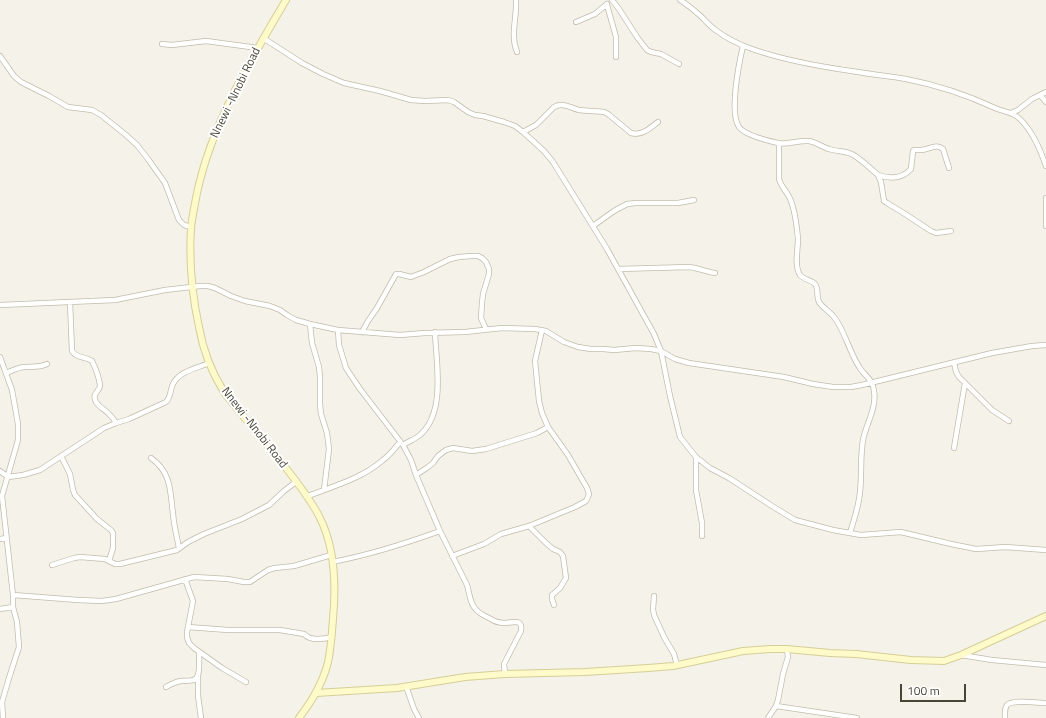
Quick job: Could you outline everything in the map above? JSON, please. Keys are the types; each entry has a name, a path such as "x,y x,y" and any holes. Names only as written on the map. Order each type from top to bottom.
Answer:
{"main road":[{"name":"Nnewi -Nnobi Road","path":"286,0 263,38 233,94 215,136 202,172 195,201 191,227 191,254 193,286 199,327 213,373 225,394 308,496 321,520 330,546 335,599 328,663 316,693 299,718"},
{"path":"316,693 406,686 465,677 505,674 592,672 648,668 677,665 750,650 787,649 944,661 961,655 1046,616"}],"street":[{"path":"516,0 514,46 517,52"},
{"path":"576,22 595,14 611,0 620,9 637,37 647,50 661,54 679,64"},
{"path":"680,0 697,13 718,33 743,46 788,60 908,79 949,90 1011,113 1019,119 1032,134 1040,148 1046,166"},
{"path":"607,5 616,37 616,57"},
{"path":"263,38 302,63 344,83 411,100 448,100 475,115 515,126 544,151 553,162 593,226 654,334 661,351 680,437 696,457 710,468 795,520 833,530 861,535 901,532 976,549 1005,547 1046,550"},
{"path":"162,44 172,45 206,41 258,48"},
{"path":"743,46 739,65 735,115 736,121 743,131 779,143 808,141 829,149 848,152 878,175 883,177 896,177 904,175 911,169 914,150 938,146 942,147 945,152 949,168"},
{"path":"0,56 14,76 21,82 68,107 92,110 101,115 131,140 148,159 165,183 179,220 184,225 191,227"},
{"path":"1011,113 1018,110 1032,99 1046,92"},
{"path":"1040,95 1046,102"},
{"path":"522,132 536,125 554,107 558,105 579,110 604,112 631,133 635,134 646,131 658,122"},
{"path":"779,143 779,179 781,185 788,194 793,210 798,238 798,270 803,278 815,283 817,286 819,302 834,317 861,370 872,382 875,397 870,418 865,430 862,448 860,493 858,506 850,533"},
{"path":"878,175 881,182 884,201 931,232 936,233 951,231"},
{"path":"1046,198 1046,226"},
{"path":"593,226 627,204 665,204 694,200"},
{"path":"362,332 396,274 411,277 450,259 471,256 478,256 482,258 486,262 488,268 488,278 482,299 481,318 486,329"},
{"path":"618,268 689,267 715,273"},
{"path":"0,305 115,300 147,293 193,286 208,286 231,296 270,306 280,310 296,320 338,330 400,335 502,328 542,330 564,342 578,347 614,350 645,348 661,351 675,359 689,363 784,377 833,387 851,387 1006,350 1046,345"},
{"path":"70,302 72,351 74,354 92,361 100,385 94,394 94,398 99,406 108,413 116,423"},
{"path":"310,324 312,343 319,367 321,414 327,433 329,449 324,490"},
{"path":"338,330 339,345 346,368 402,444 411,460 440,531 470,592 472,605 477,610 498,622 516,622 520,623 522,626 521,631 504,664 505,674"},
{"path":"452,556 480,546 501,534 528,526 575,507 586,501 588,497 589,494 587,488 568,455 548,427 542,413 539,401 535,361 542,330"},
{"path":"308,496 360,476 382,461 402,444 423,433 435,409 438,373 435,352 435,332"},
{"path":"0,357 12,390 18,424 18,440 2,496 13,607 17,622 18,647 2,702 3,718"},
{"path":"954,362 956,372 959,377 992,410 1009,421"},
{"path":"0,471 8,477 23,475 46,466 104,428 129,419 166,402 170,397 173,384 177,378 183,373 209,363"},
{"path":"6,373 20,368 36,367 47,364"},
{"path":"954,448 965,383"},
{"path":"416,475 433,463 438,456 446,450 453,448 472,451 486,449 548,427"},
{"path":"61,456 70,474 75,495 97,519 113,533 113,548 109,561"},
{"path":"696,457 696,490 702,523 702,536"},
{"path":"151,458 162,468 168,481 172,496 172,512 180,548"},
{"path":"52,565 80,557 105,559 116,564 120,564 177,550 188,542 204,534 242,519 269,505 297,481"},
{"path":"528,526 563,556 566,578 560,588 552,595 554,605"},
{"path":"332,562 361,556 404,544 440,531"},
{"path":"0,540 6,538"},
{"path":"13,595 102,601 116,599 194,577 250,582 268,570 294,566 331,555"},
{"path":"185,579 193,601 187,637 189,643 222,668 246,682"},
{"path":"654,596 654,615 674,654 677,665"},
{"path":"0,608 13,607"},
{"path":"188,627 280,630 304,634 306,637 323,640 332,637"},
{"path":"768,718 776,706 788,657 787,649"},
{"path":"199,652 198,696 201,718"},
{"path":"961,655 1046,665"},
{"path":"166,686 183,680 193,680 198,676"},
{"path":"406,686 414,709 419,718"},
{"path":"1005,718 1006,706 1014,702 1046,703"},
{"path":"776,706 856,718"}]}
